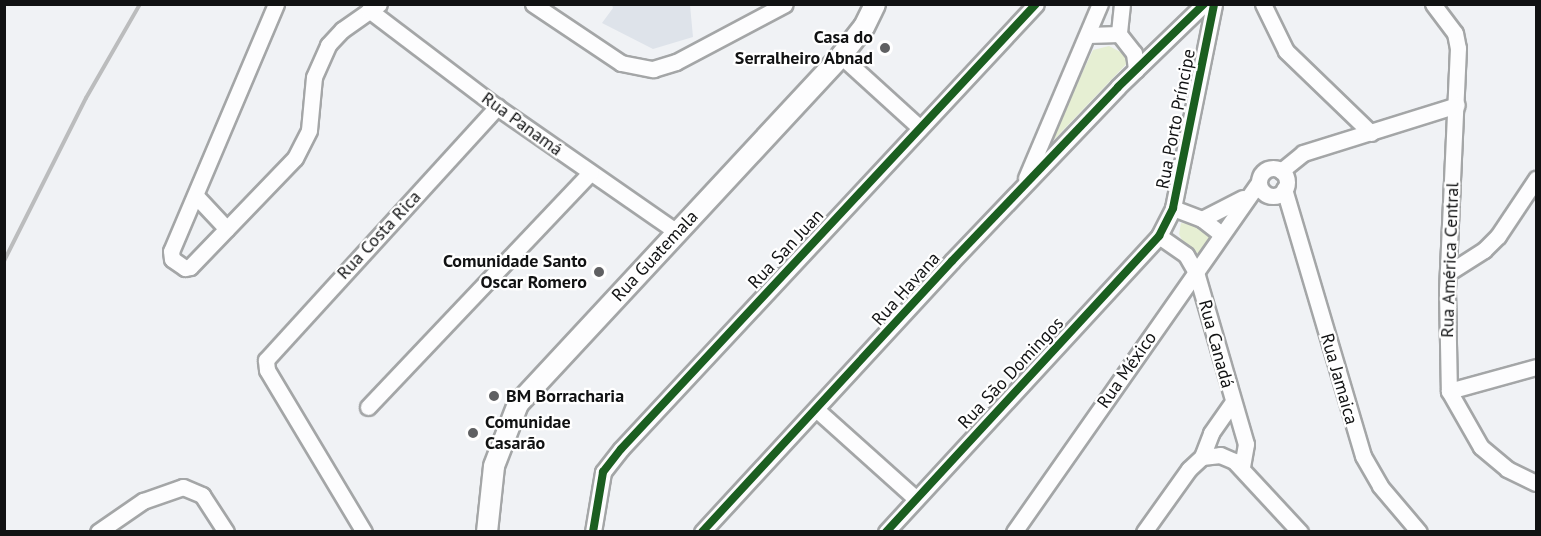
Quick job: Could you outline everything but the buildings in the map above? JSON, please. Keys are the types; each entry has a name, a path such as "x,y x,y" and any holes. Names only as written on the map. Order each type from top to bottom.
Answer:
{"main road":[{"name":"Rua Guatemala","path":"487,531 497,455 518,404 562,352 678,233 841,56 864,27 875,4"}],"street":[{"path":"276,4 171,251 172,259 184,268 190,267 295,158 309,130 314,77 325,51 342,30 374,7"},
{"path":"534,4 621,63 653,69 676,62 785,4"},
{"name":"Rua San Juan","path":"593,531 603,472 621,449 1036,4"},
{"name":"Rua Havana","path":"1022,188 1100,4"},
{"path":"1122,4 1119,34 1134,53 1136,70"},
{"name":"Rua Havana","path":"702,531 1022,188 1136,70 1204,4"},
{"name":"Rua Porto Príncipe","path":"1159,236 1173,208 1214,4"},
{"path":"1263,4 1286,51 1371,133"},
{"name":"Rua América Central","path":"1433,4 1455,33 1458,48 1448,273 1449,391 1481,447 1507,470 1536,483"},
{"name":"Rua Panamá","path":"374,7 496,107 678,233"},
{"path":"1088,35 1119,34"},
{"path":"1134,53 1153,55"},
{"path":"841,56 919,127"},
{"path":"1281,171 1286,179 1271,190 1267,170 1281,171 1303,153 1457,105"},
{"name":"Rua Costa Rica","path":"364,531 265,365 268,355 496,107"},
{"path":"368,407 590,173"},
{"path":"1448,273 1484,250 1498,236 1536,178"},
{"name":"Rua México","path":"1014,531 1196,272 1247,195 1271,190"},
{"name":"Rua México","path":"1239,208 1271,190"},
{"name":"Rua Jamaica","path":"1271,190 1291,211 1363,456 1380,486 1419,531"},
{"path":"1202,219 1247,195"},
{"path":"196,196 227,229"},
{"path":"1173,208 1202,219 1221,234"},
{"name":"Rua Canadá","path":"1159,236 1186,255 1196,272 1232,403 1246,444 1242,467"},
{"name":"Rua São Domingos","path":"886,531 1159,236"},
{"path":"1449,391 1536,368"},
{"path":"1151,529 1189,468 1202,457 1211,433 1232,403"},
{"path":"817,410 915,498"},
{"path":"1202,457 1220,455 1242,467 1300,531"},
{"path":"98,531 143,501 183,488 202,495 226,531"}],"shaded area":[{"path":"612,5 690,5 693,37 653,49 602,23 613,8"}],"green space":[{"path":"1109,46 1132,58 1047,147 1093,50"},
{"path":"1181,223 1206,226 1213,233 1204,249 1196,254 1185,246 1179,234"}],"railway":[{"path":"4,261 86,98 140,4"}],"cycle path":[{"path":"593,532 603,472 621,449 1036,4"},
{"path":"702,532 952,261 1118,87 1204,4"},
{"path":"886,532 1159,236 1173,208 1214,4"}],"place":[{"name":"Casa do Serralheiro Abnad","path":"885,48"},
{"name":"Comunidade Santo Oscar Romero","path":"599,272"},
{"name":"BM Borracharia","path":"494,396"},
{"name":"Comunidae Casarão","path":"473,433"}]}
